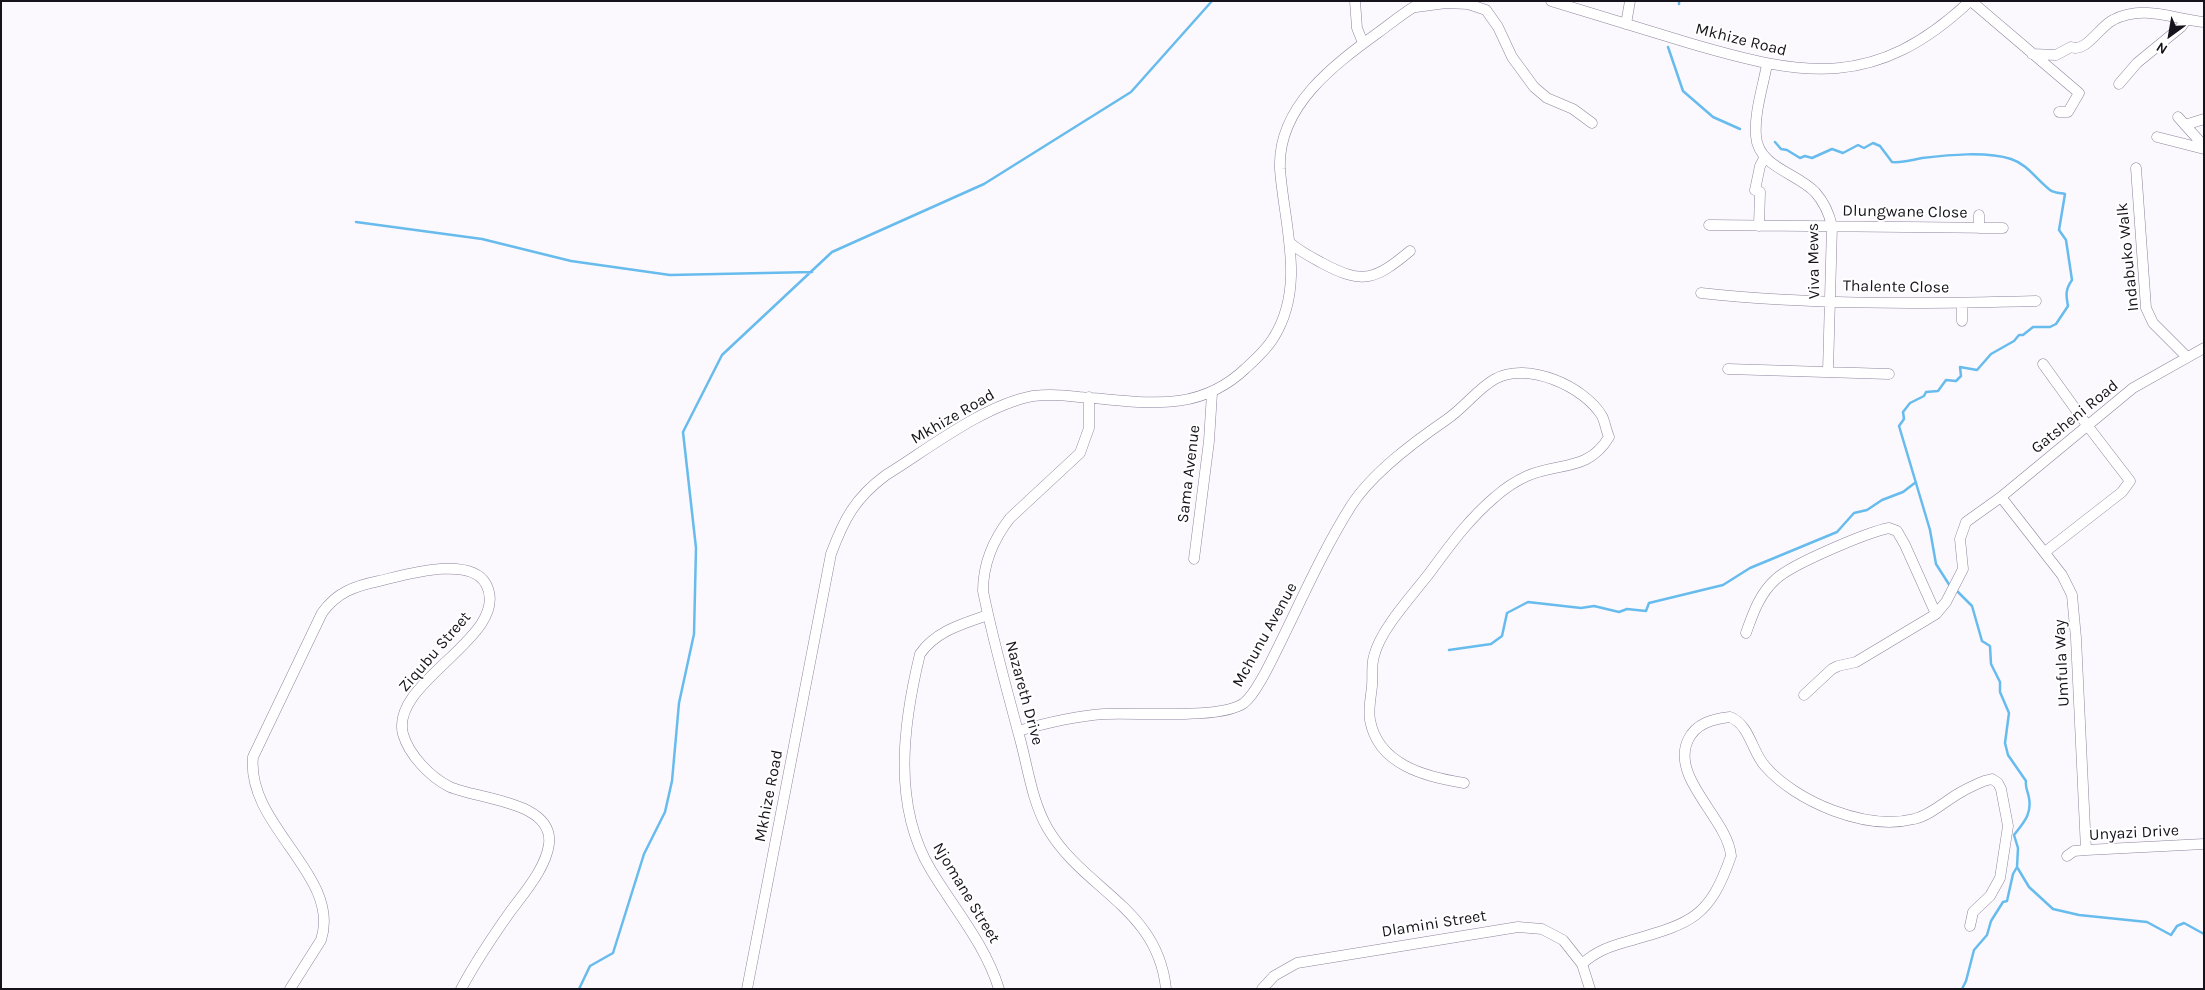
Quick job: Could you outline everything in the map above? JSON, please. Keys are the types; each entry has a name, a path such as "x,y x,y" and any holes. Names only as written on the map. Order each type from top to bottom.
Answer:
{"street":[{"path":"1355,1 1357,28 1363,43"},
{"name":"Mkhize Road","path":"747,989 831,554 850,509 873,484 886,475 988,412 1013,401 1033,396 1089,397 1161,404 1212,394 1238,376 1274,338 1285,314 1291,286 1290,242 1280,166 1290,120 1299,105 1319,81 1363,43 1424,1"},
{"name":"Mkhize Road","path":"1551,1 1767,64 1827,70 1868,64 1915,43 1932,33 1971,1"},
{"path":"1626,24 1630,1"},
{"path":"1971,1 2079,93 2068,112 2059,112"},
{"path":"1414,7 1446,3 1468,4 1486,10 1492,17 1512,57 1534,87 1547,98 1573,109 1592,123"},
{"path":"2032,54 2056,55 2071,47 2076,49 2084,47 2096,32 2113,20 2132,14 2156,12 2186,20 2204,22"},
{"path":"2119,84 2137,63 2181,27 2186,20"},
{"path":"1759,226 1760,192 1755,190 1755,181 1766,157 1757,145 1756,136 1767,64"},
{"path":"2204,119 2182,121 2204,147"},
{"path":"2157,137 2204,147"},
{"name":"Viva Mews","path":"1766,157 1815,192 1828,213 1832,226 1828,371"},
{"name":"Indabuko Walk","path":"2136,168 2146,308 2159,330 2187,357"},
{"name":"Dlungwane Close","path":"1979,215 1979,228"},
{"name":"Dlungwane Close","path":"1709,225 2003,228"},
{"path":"1290,242 1303,253 1342,274 1362,278 1384,270 1410,251"},
{"name":"Thalente Close","path":"1701,293 1830,301 1962,303 2036,301"},
{"name":"Thalente Close","path":"1962,303 1962,321"},
{"name":"Gatsheni Road","path":"1936,614 1946,602 1963,569 1960,532 1970,518 2001,497 2134,388 2204,348"},
{"path":"2043,364 2130,481 2122,492 2045,552"},
{"path":"1728,369 1889,374"},
{"name":"Mchunu Avenue","path":"1018,731 1079,717 1103,714 1205,713 1225,710 1244,703 1264,675 1351,506 1377,475 1434,428 1462,409 1494,379 1521,371 1554,379 1572,389 1601,415 1609,437 1595,456 1581,462 1527,476 1497,495 1451,542 1388,629 1374,656 1370,719 1373,731 1381,745 1398,762 1414,771 1439,779 1464,783"},
{"name":"Sama Avenue","path":"1194,559 1209,441 1212,394"},
{"name":"Nazareth Drive","path":"1089,397 1089,428 1080,453 1010,518 1000,530 990,551 983,586 988,615 1039,811 1048,828 1068,856 1114,896 1145,930 1162,963 1166,989"},
{"name":"Umfula Way","path":"2001,497 2062,575 2074,604 2086,850"},
{"path":"1746,633 1758,602 1776,578 1804,562 1889,528 1897,531 1936,614 1856,662 1838,666 1804,695"},
{"name":"Ziqubu Street","path":"290,989 321,940 324,931 323,913 311,878 273,825 257,794 253,782 253,756 330,602 347,589 366,583 453,568 472,572 484,582 488,589 489,608 479,626 411,701 403,716 403,734 412,751 432,775 460,791 535,814 546,827 549,839 549,846 539,870 461,989"},
{"name":"Njomane Street","path":"988,615 940,634 928,643 920,654 904,742 904,769 907,799 921,849 943,889 978,940 994,971 999,989"},
{"path":"1582,964 1590,956 1607,947 1688,921 1699,914 1716,894 1731,856 1730,850 1727,838 1713,818 1688,770 1684,761 1684,753 1693,732 1701,725 1730,717 1741,727 1756,748 1764,765 1779,781 1823,808 1871,821 1913,820 1984,781 1992,779 1998,783 2004,800 2008,826 2000,878 1990,896 1973,912 1970,926"},
{"name":"Unyazi Drive","path":"2067,856 2074,851 2204,844"},
{"name":"Dlamini Street","path":"1262,989 1274,976 1297,962 1497,929 1542,929 1564,940 1582,964 1590,989"}],"waterway":[{"path":"579,989 590,966 613,953 644,854 665,812 672,781 679,703 694,634 696,548 683,432 722,355 832,252 984,184 1131,92 1212,1"},
{"path":"1668,47 1683,91 1713,117 1740,129"},
{"path":"1775,142 1781,149 1787,150 1800,158 1805,156 1812,158 1832,149 1843,153 1858,145 1864,148 1873,143 1880,146 1892,162 1955,155 1990,155 2017,161 2052,191 2065,194 2059,230 2066,240 2072,280 2067,293 2068,306 2056,324 2050,327 2033,327 2023,335 2019,335 2014,341 1991,354 1977,370 1960,367 1961,376 1956,381 1946,380 1938,391 1926,392 1924,396 1910,403 1903,412 1904,419 1899,426 1930,530 1936,564 1950,586"},
{"path":"356,222 482,239 571,261 670,275 812,272"},
{"path":"1449,650 1491,644 1502,636 1507,613 1528,602 1581,608 1594,606 1619,612 1627,609 1646,611 1649,603 1723,585 1750,568 1837,532 1854,513 1867,510 1882,500 1903,492 1916,482"},
{"path":"1957,591 1972,606 1982,641 1990,646 1991,664 2000,682 2000,692 2009,713 2005,743 2008,755 2026,781 2030,804 2026,818 2014,835 2018,848 2017,867 2013,874 2007,901 2003,902 1991,921 1987,935 1974,950 1962,989"},
{"path":"2017,867 2029,887 2053,909 2079,915 2147,922 2171,935 2177,926 2184,923 2204,934"}]}
